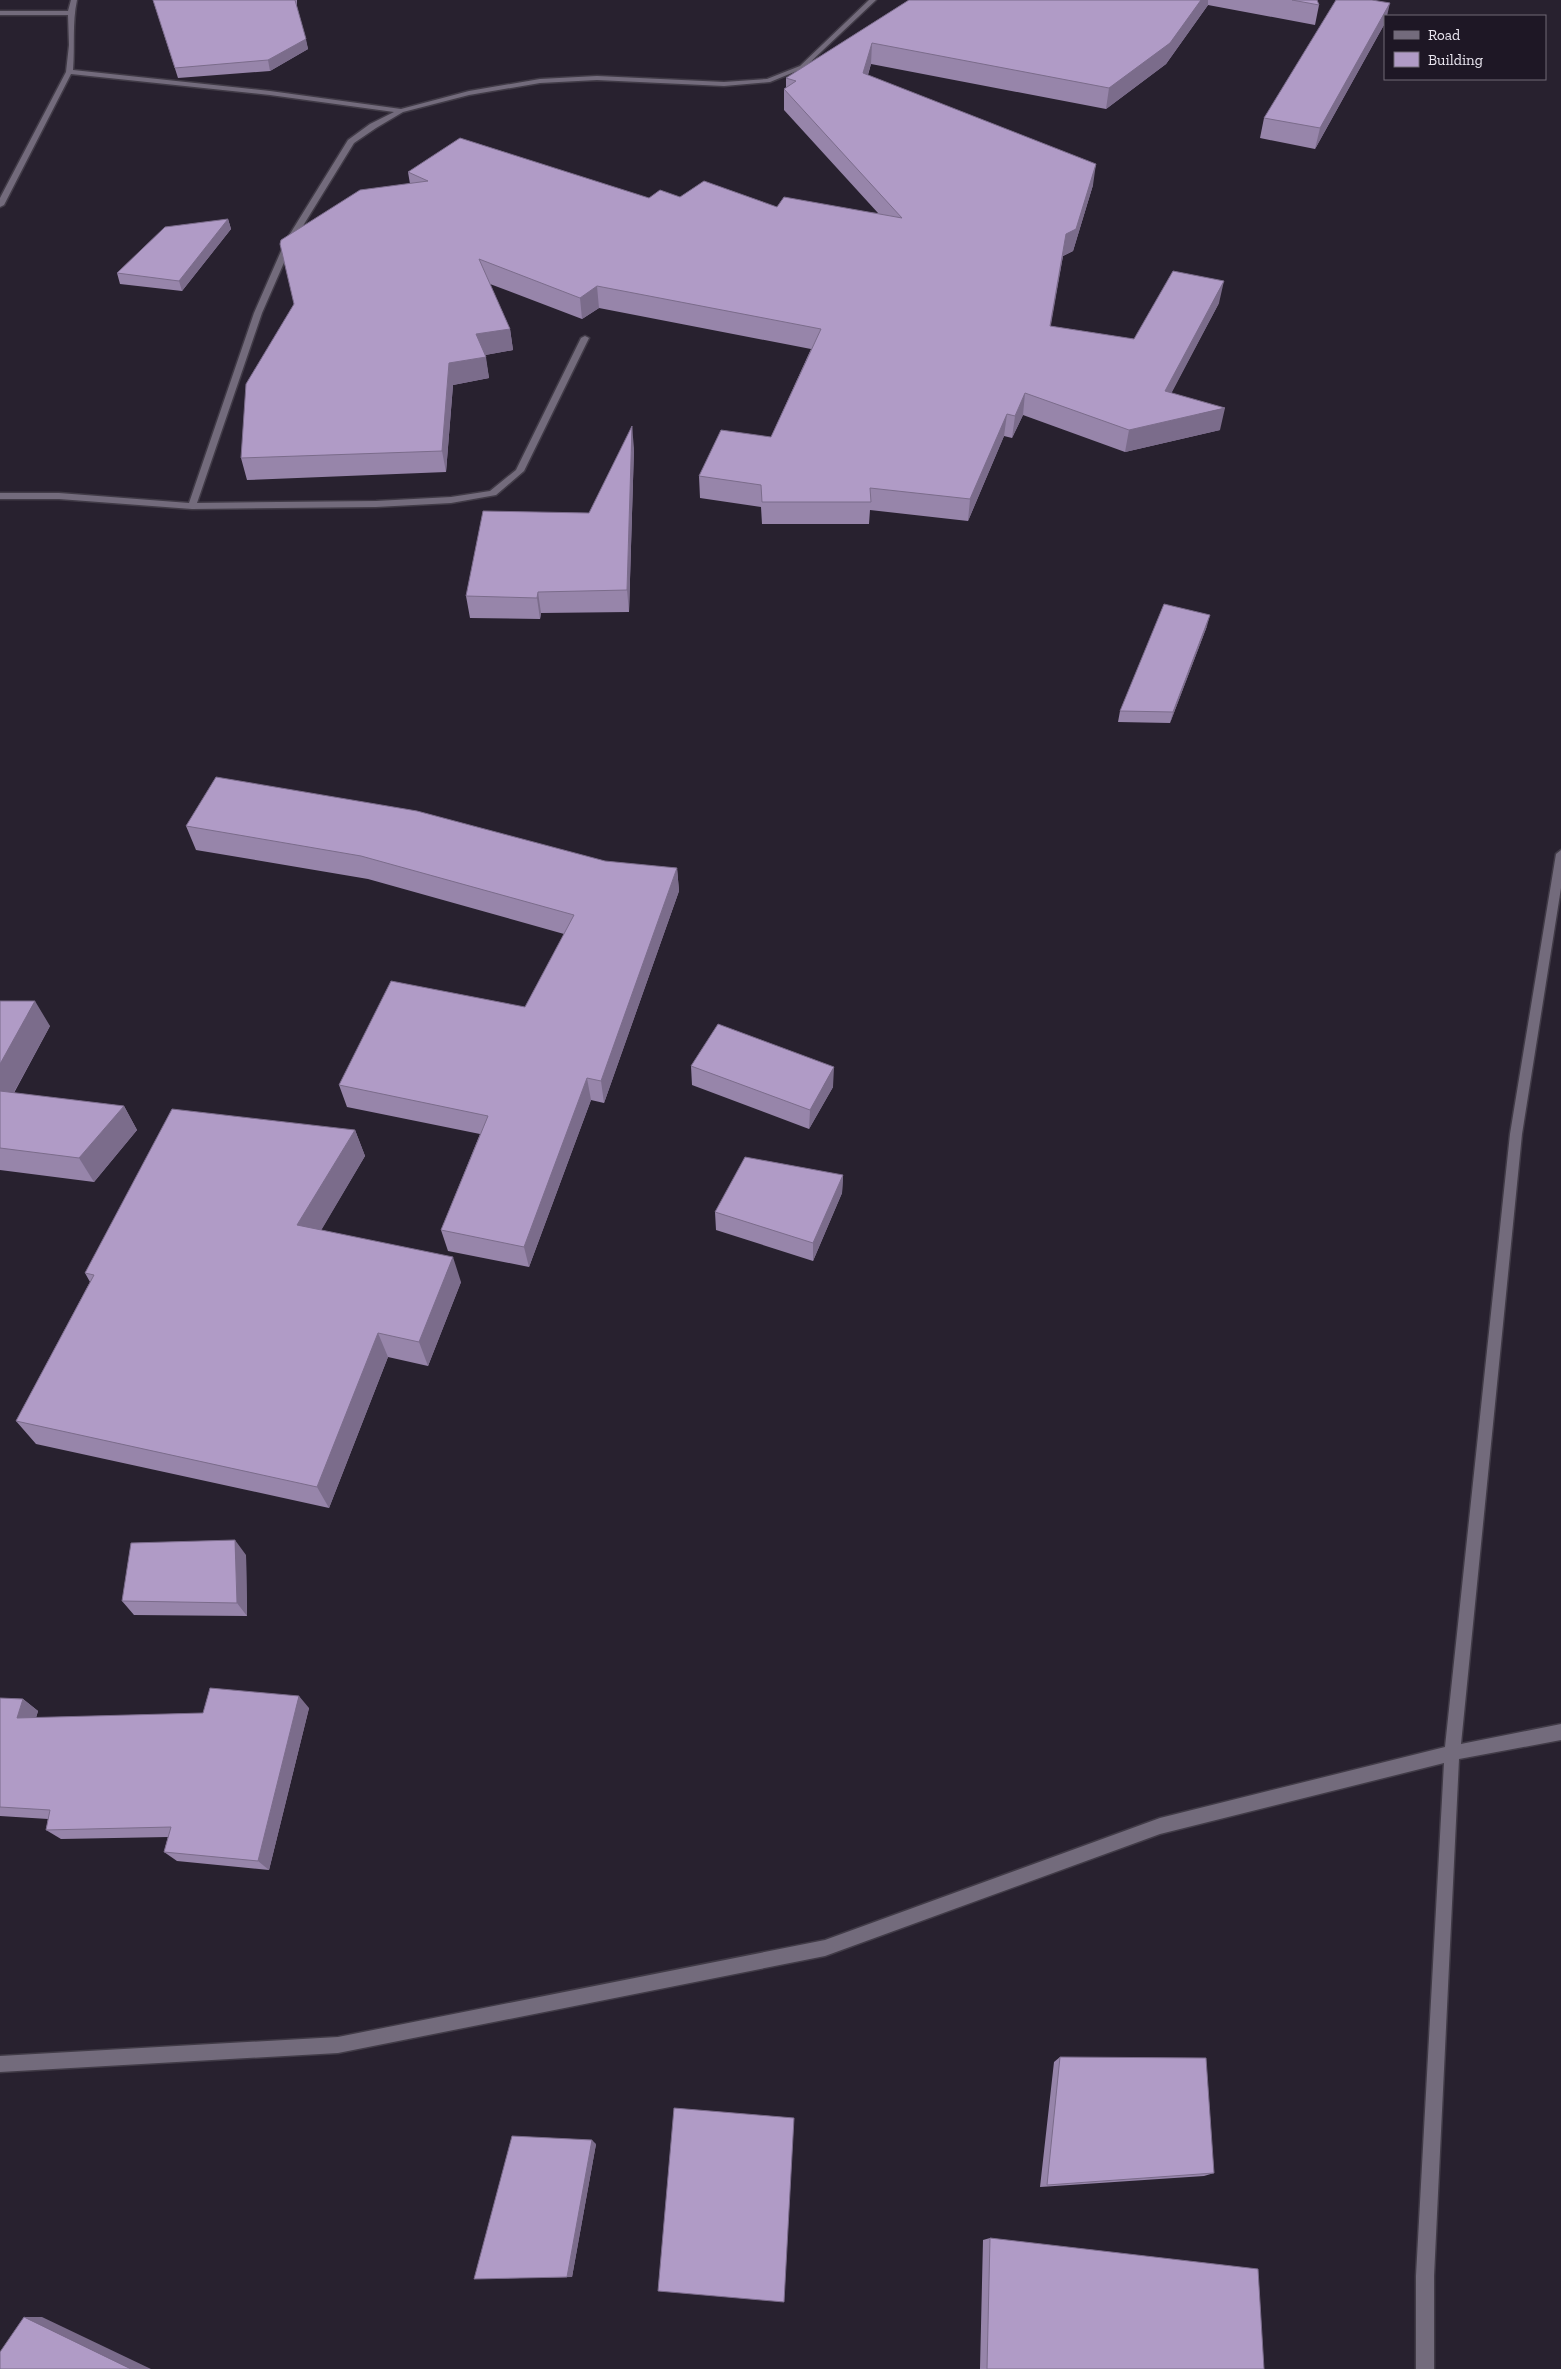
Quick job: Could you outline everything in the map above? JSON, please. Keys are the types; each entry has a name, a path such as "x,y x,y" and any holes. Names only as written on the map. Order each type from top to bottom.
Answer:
{"street":[{"path":"0,205 69,72 72,45 71,12 74,0"},
{"path":"192,506 258,313 289,242 351,142 373,126 401,111 469,93 540,81 597,78 724,84 768,81 802,67 873,0"},
{"path":"0,13 71,12"},
{"path":"69,72 270,93 401,111"},
{"path":"0,496 59,496 192,506 376,504 451,500 493,493 520,471 585,338"},
{"path":"1425,2369 1425,2276 1452,1753 1516,1134 1558,895 1561,854"},
{"path":"0,2064 338,2045 825,1948 1160,1826 1452,1753 1561,1732"}],"building":[{"path":"153,0 295,0 306,39 268,60 175,68"},
{"path":"909,0 1201,0 1170,43 1109,88 872,43 863,73 1096,164 1076,229 1066,234 1050,326 1134,339 1173,271 1224,281 1165,391 1225,408 1129,430 1025,393 1015,416 1007,414 970,499 870,488 871,502 762,502 761,485 699,476 721,430 771,437 821,329 597,286 580,298 479,259 510,329 476,334 486,357 449,363 442,451 241,458 246,384 294,304 280,244 281,240 360,190 428,181 408,172 460,138 649,198 660,190 680,197 704,181 777,207 784,197 902,218 784,89 796,81 786,78"},
{"path":"1292,0 1317,0 1319,5"},
{"path":"1336,0 1372,0 1390,3 1320,128 1264,118"},
{"path":"228,219 179,281 117,273 165,227"},
{"path":"632,426 627,590 538,592 537,598 466,596 483,511 589,513"},
{"path":"1164,604 1210,615 1173,712 1120,711"},
{"path":"216,777 417,811 605,861 677,868 601,1081 587,1078 524,1247 441,1230 488,1116 339,1085 391,981 525,1007 574,915 361,856 186,826"},
{"path":"0,1001 35,1001 0,1064"},
{"path":"718,1024 834,1067 810,1110 691,1066"},
{"path":"0,1091 124,1106 79,1158 0,1148"},
{"path":"172,1109 355,1130 297,1225 453,1257 419,1342 378,1333 317,1487 16,1421 94,1275 85,1273"},
{"path":"745,1157 843,1175 813,1243 715,1212"},
{"path":"235,1540 237,1603 122,1601 131,1543"},
{"path":"210,1688 299,1696 258,1861 164,1852 171,1827 46,1830 50,1810 0,1807 0,1698 23,1699 17,1718 203,1713"},
{"path":"1060,2057 1206,2058 1214,2173 1047,2185"},
{"path":"674,2108 794,2118 784,2302 658,2291"},
{"path":"512,2136 592,2140 567,2277 474,2279"},
{"path":"990,2238 1258,2269 1264,2369 987,2369"},
{"path":"24,2317 131,2369 0,2369 0,2352"}]}
